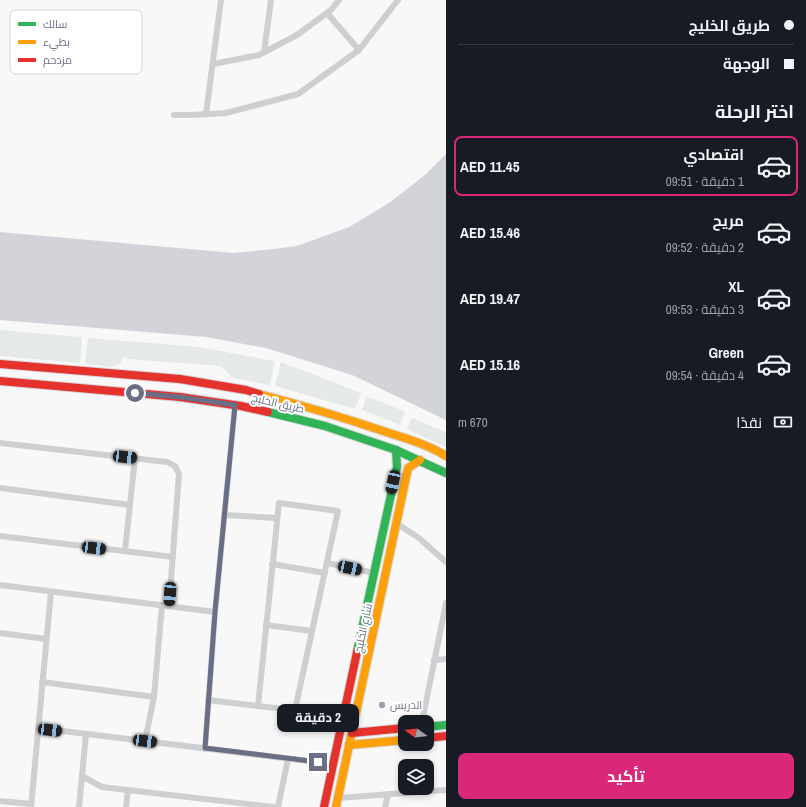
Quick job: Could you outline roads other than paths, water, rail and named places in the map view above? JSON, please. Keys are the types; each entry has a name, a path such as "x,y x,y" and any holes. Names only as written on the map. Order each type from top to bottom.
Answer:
{"main road":[{"name":"طريق الخليج","path":"0,364 180,380 246,390 343,417 436,450 446,456"},
{"name":"طريق الخليج","path":"0,381 180,397 235,405 325,426 396,450 446,473"},
{"path":"324,807 396,467 396,450"},
{"name":"شارع الخليج","path":"336,807 408,468 420,460"},
{"path":"434,726 446,725"},
{"path":"352,733 398,729"},
{"path":"434,737 446,736"},
{"path":"349,745 398,741"}],"street":[{"path":"206,114 221,0"},
{"path":"264,52 271,0"},
{"path":"212,64 259,55 297,35 331,10 339,0"},
{"path":"174,115 226,113 298,94 360,50 398,0"},
{"path":"327,13 360,50"},
{"path":"205,748 215,612 235,405"},
{"path":"0,443 167,462 175,466 179,474 169,606"},
{"path":"126,551 135,458"},
{"path":"0,488 130,505"},
{"path":"258,706 279,504 338,511 296,710"},
{"path":"224,515 277,518"},
{"path":"396,523 419,538 446,562"},
{"path":"0,536 173,557"},
{"path":"327,563 374,573"},
{"path":"272,564 324,573"},
{"path":"0,585 215,612"},
{"path":"0,801 31,806 50,592"},
{"path":"423,715 446,603"},
{"path":"145,741 154,697 162,605"},
{"path":"266,625 312,631"},
{"path":"0,633 46,639"},
{"path":"434,660 446,659"},
{"path":"42,682 154,697"},
{"path":"208,700 344,716"},
{"path":"38,728 333,764"},
{"path":"80,807 86,734"},
{"path":"278,807 288,759"},
{"path":"82,776 102,787 230,804 274,807"},
{"path":"126,807 128,790"},
{"path":"338,798 446,790"},
{"path":"385,807 388,794"}],"place":[{"name":"الدريس","path":"382,705"}]}
